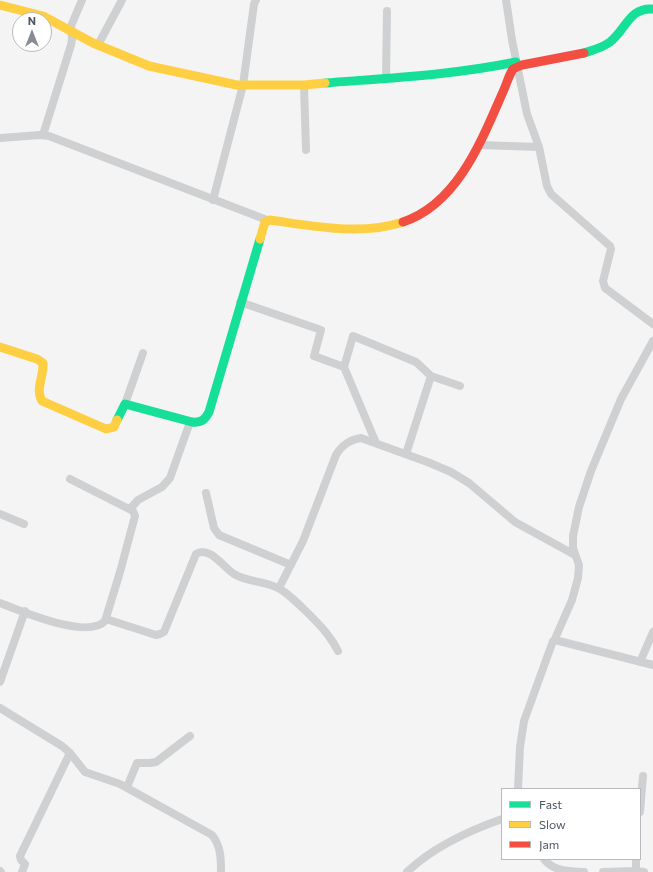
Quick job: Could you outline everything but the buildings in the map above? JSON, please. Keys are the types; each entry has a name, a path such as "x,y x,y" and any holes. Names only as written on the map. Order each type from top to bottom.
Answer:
{"street":[{"path":"43,135 71,45 72,23 82,0"},
{"path":"98,45 122,0"},
{"path":"213,200 243,85 256,0"},
{"path":"506,0 517,64 528,114 539,147 549,190 610,246 611,249 603,282 605,288 653,324"},
{"path":"0,6 43,16 98,45 148,66 219,82 243,85 304,85 442,74 582,54 604,46 612,41 636,14 651,8"},
{"path":"386,78 387,11"},
{"path":"0,138 43,135 49,136 267,220 313,226 353,228 372,227 403,222 413,218 431,206 448,191 463,173 479,145 511,72 517,64"},
{"path":"304,85 306,150"},
{"path":"479,145 539,147"},
{"path":"125,404 190,422 201,422 206,418 240,302 265,222 267,220"},
{"path":"240,302 321,330 314,356 344,367"},
{"path":"376,443 344,367 353,336 416,362 431,376 460,386"},
{"path":"518,788 520,747 524,722 548,651 575,591 579,567 572,545 574,527 579,507 591,471 621,399 653,341"},
{"path":"0,347 37,359 43,363 44,370 38,392 40,398 45,403 109,429 114,427 125,404 143,353"},
{"path":"406,454 431,376"},
{"path":"130,509 138,500 162,487 170,478 190,422"},
{"path":"279,588 303,541 336,455 344,444 361,438 430,463 461,478 515,522 574,555"},
{"path":"0,603 52,622 83,627 101,624 106,619 135,516 133,511 130,509 70,479"},
{"path":"206,492 214,528 219,535 290,565"},
{"path":"0,514 24,524"},
{"path":"106,619 156,635 164,632 196,554 201,552 217,559 238,576 279,588 327,634 338,651"},
{"path":"0,682 25,612"},
{"path":"640,662 653,632"},
{"path":"554,640 653,665"},
{"path":"0,708 62,746 70,753 85,772 127,787 212,835 216,840 220,852 221,872"},
{"path":"127,787 137,762 156,762 190,736"},
{"path":"22,872 25,864 21,860 20,856 70,753"},
{"path":"641,800 643,776"},
{"path":"407,872 419,862 455,838 480,826 501,819"},
{"path":"545,860 553,868 584,872"},
{"path":"636,860 636,871"},
{"path":"603,872 644,872"}],"traffic: fast":[{"path":"584,53 610,42 633,15 645,9 653,9"},
{"path":"325,83 445,73 516,62"},
{"path":"117,420 125,404 192,422 198,422 206,417 209,412 260,239"}],"traffic: slow":[{"path":"0,5 43,16 93,43 149,66 237,85 304,85 325,83"},
{"path":"260,239 265,222 270,220 320,227 354,229 387,226 403,222"},
{"path":"0,347 37,359 43,363 39,392 42,401 106,429 114,427 117,420"}],"traffic: jam":[{"path":"403,222 422,213 438,201 453,186 476,151 513,69 522,65 584,53"}]}
